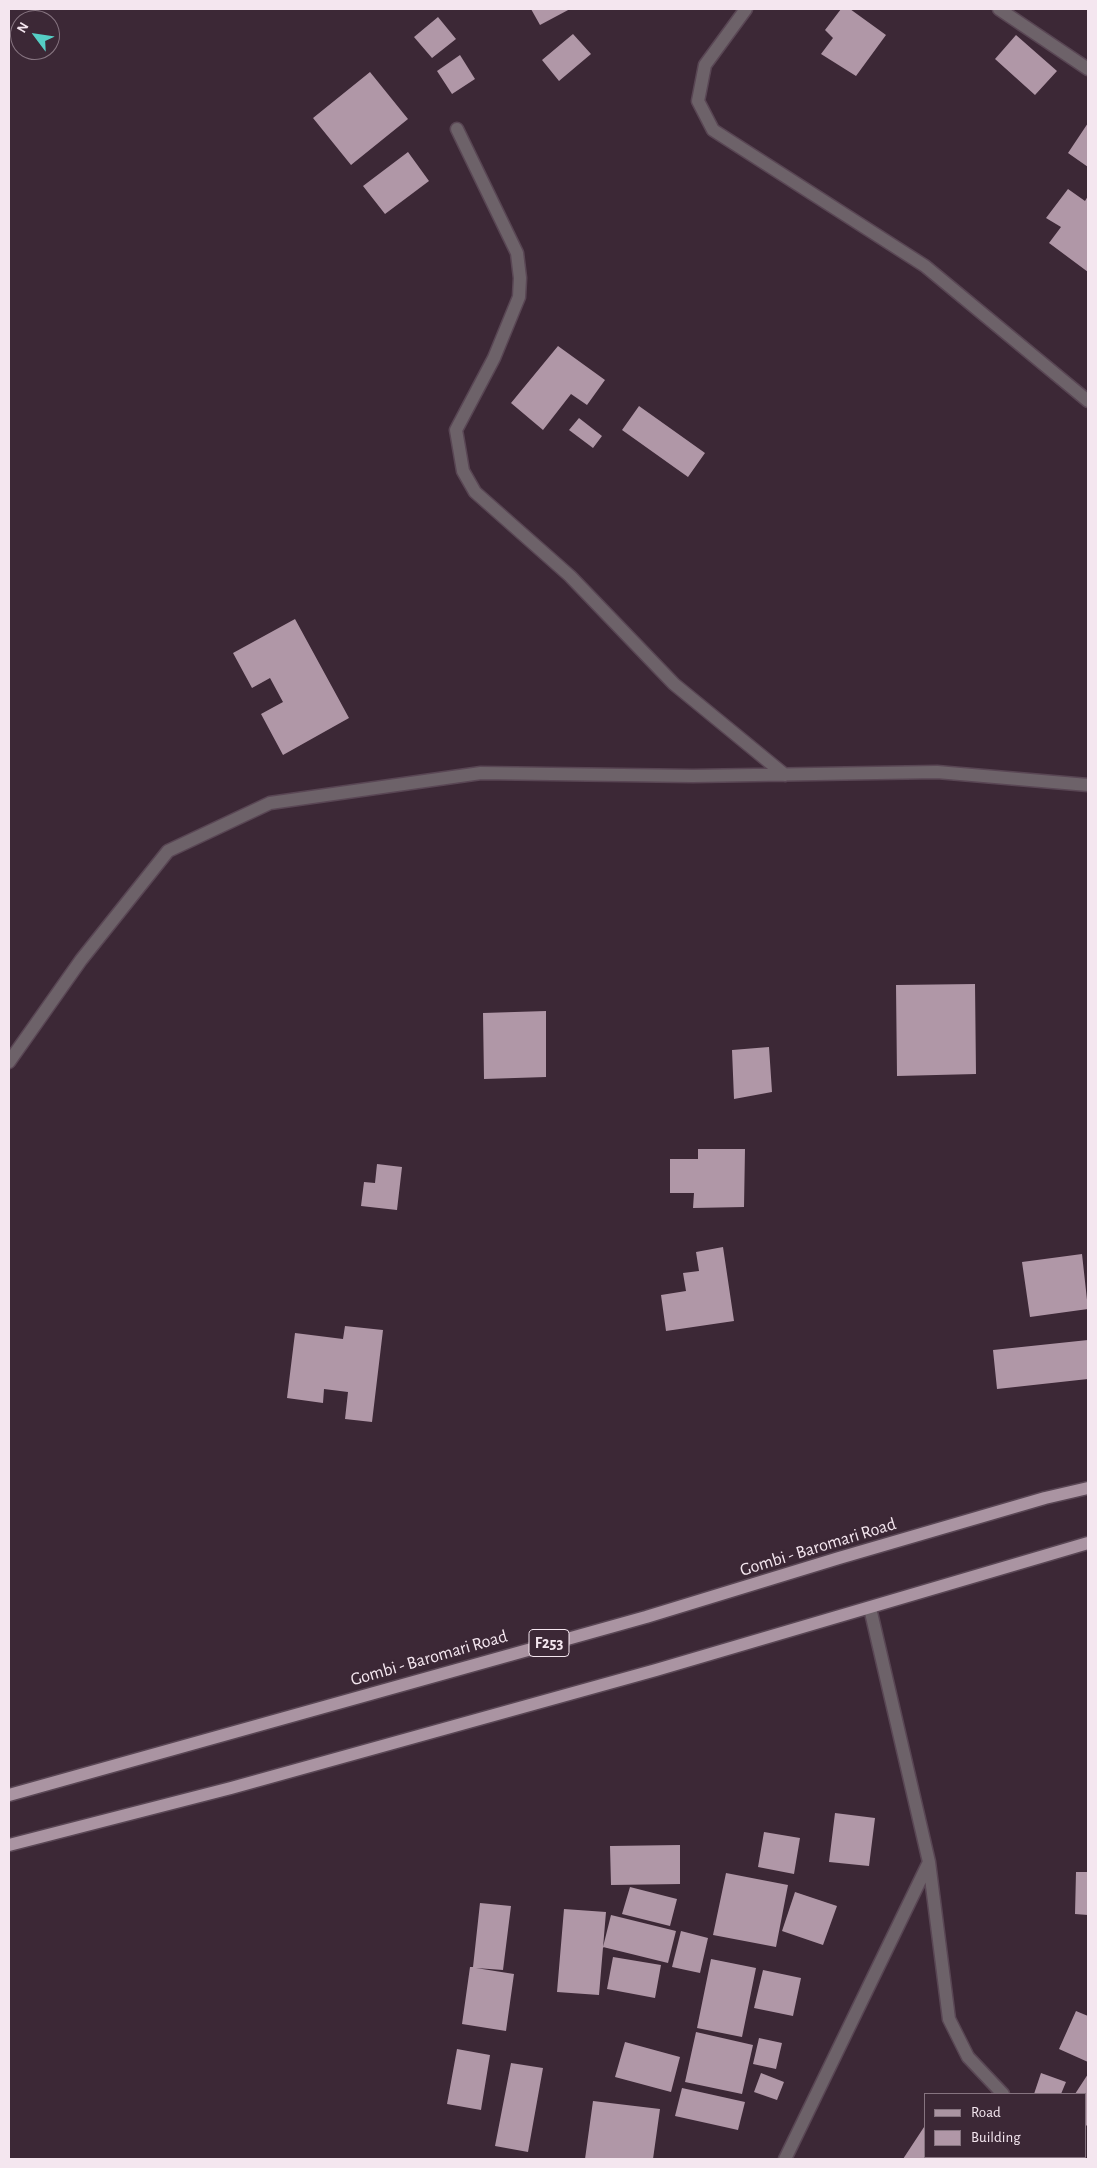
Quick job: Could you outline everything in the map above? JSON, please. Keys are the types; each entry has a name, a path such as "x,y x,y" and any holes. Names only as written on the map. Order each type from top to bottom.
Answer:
{"main road":[{"name":"Gombi - Baromari Road","path":"9,1795 646,1617 858,1552 1035,1501 1088,1488"},
{"path":"9,1845 249,1783 656,1670 1088,1543"}],"street":[{"path":"746,9 705,64 698,101 713,130 925,266 1088,401"},
{"path":"999,9 1088,69"},
{"path":"457,129 517,253 520,278 519,297 506,331 456,430 463,471 475,492 570,576 674,684 785,775"},
{"path":"9,1062 81,960 168,851 270,803 481,773 693,776 937,772 1088,785"},
{"path":"870,1608 928,1862 949,2019 968,2057 1002,2093"},
{"path":"785,2159 928,1862"}],"building":[{"path":"531,9 570,9 540,25"},
{"path":"841,9 850,9 886,35 856,76 821,54 833,38 825,30"},
{"path":"438,17 456,39 432,58 414,37"},
{"path":"573,34 591,54 559,81 542,60"},
{"path":"1016,35 1057,71 1035,95 995,59"},
{"path":"460,55 475,79 452,94 437,71"},
{"path":"370,72 408,119 351,165 313,118"},
{"path":"1088,123 1088,167 1068,153"},
{"path":"408,152 429,181 385,214 363,186"},
{"path":"1068,189 1085,201 1088,196 1088,272 1049,243 1061,227 1046,218"},
{"path":"558,346 605,380 587,405 571,394 543,430 511,403"},
{"path":"639,406 705,453 688,477 622,430"},
{"path":"579,418 602,436 593,448 569,430"},
{"path":"295,619 349,718 283,755 261,714 283,702 270,678 252,688 233,653"},
{"path":"975,984 976,1074 897,1076 896,985"},
{"path":"546,1011 546,1077 484,1079 483,1013"},
{"path":"769,1047 772,1092 734,1099 732,1050"},
{"path":"698,1149 745,1149 744,1207 693,1208 694,1193 670,1193 670,1159 698,1159"},
{"path":"377,1164 402,1167 397,1210 361,1206 364,1182 375,1183"},
{"path":"723,1247 734,1321 666,1331 661,1295 686,1291 683,1273 699,1271 696,1252"},
{"path":"1082,1254 1088,1309 1030,1317 1022,1262"},
{"path":"345,1326 383,1330 372,1422 345,1419 348,1392 324,1389 323,1403 287,1398 295,1333 343,1339"},
{"path":"1088,1340 1088,1379 997,1389 993,1350"},
{"path":"835,1813 875,1818 869,1866 829,1862"},
{"path":"764,1832 800,1838 794,1874 758,1867"},
{"path":"680,1845 680,1884 611,1885 610,1846"},
{"path":"1076,1872 1088,1872 1088,1915 1075,1914"},
{"path":"726,1873 788,1885 776,1947 713,1935"},
{"path":"630,1887 677,1899 670,1926 622,1914"},
{"path":"795,1892 837,1906 823,1945 782,1931"},
{"path":"480,1903 511,1906 503,1970 476,1968 514,1974 506,2031 462,2024 470,1967 473,1967"},
{"path":"564,1909 606,1912 599,1995 557,1992"},
{"path":"611,1915 676,1931 668,1963 603,1947"},
{"path":"681,1931 708,1938 700,1973 672,1967"},
{"path":"613,1957 661,1965 655,1998 607,1989"},
{"path":"711,1959 756,1968 742,2037 697,2028"},
{"path":"763,1970 801,1978 793,2016 754,2008"},
{"path":"1076,2011 1088,2016 1088,2062 1059,2049"},
{"path":"696,2032 753,2045 742,2094 685,2082"},
{"path":"759,2038 782,2043 776,2069 753,2064"},
{"path":"625,2042 680,2057 671,2092 615,2077"},
{"path":"457,2049 490,2055 481,2110 447,2104"},
{"path":"511,2063 543,2068 528,2152 495,2146"},
{"path":"761,2073 784,2082 777,2100 754,2092"},
{"path":"1041,2073 1066,2082 1061,2093 1034,2093"},
{"path":"1088,2074 1088,2127 1087,2093 1076,2093"},
{"path":"682,2088 745,2102 738,2130 675,2116"},
{"path":"593,2101 660,2109 653,2159 585,2159"},
{"path":"924,2127 924,2158 949,2158 948,2159 903,2159"},
{"path":"989,2158 1041,2159 990,2159"}]}
